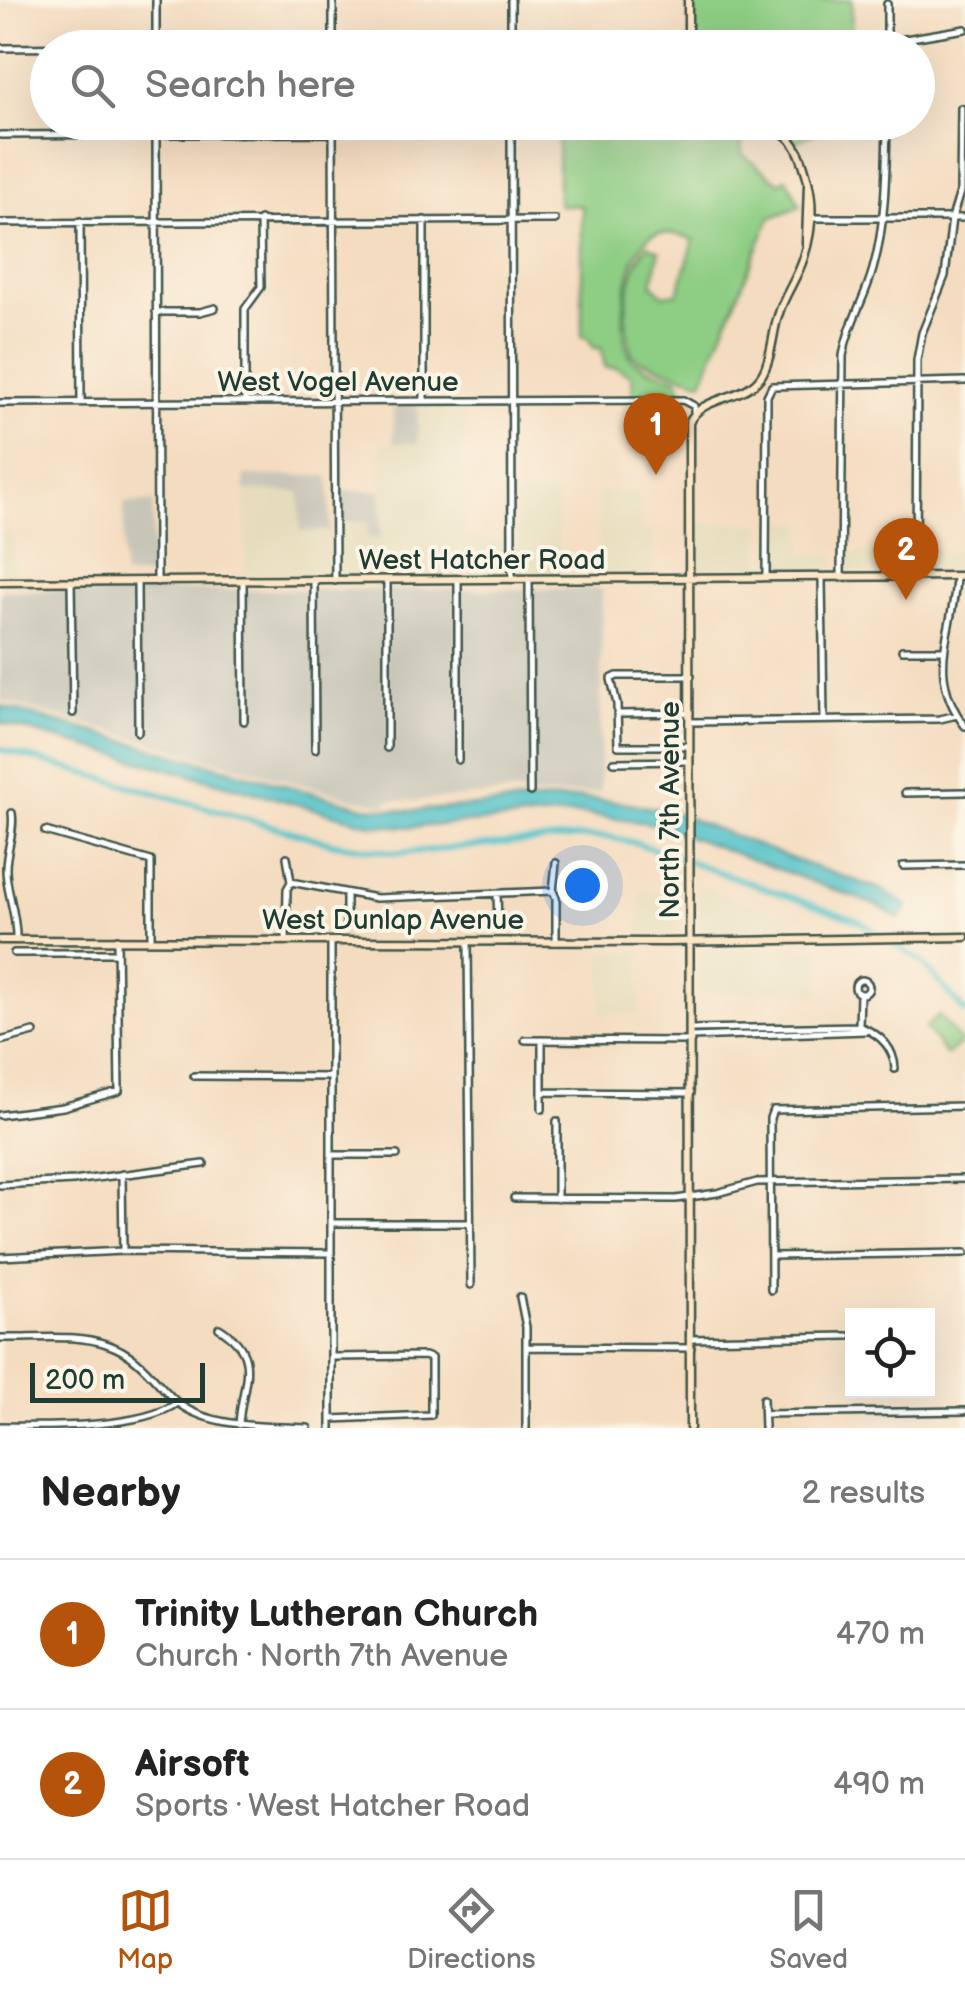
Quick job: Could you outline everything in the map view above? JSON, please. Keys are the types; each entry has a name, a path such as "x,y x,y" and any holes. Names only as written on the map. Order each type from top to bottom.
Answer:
{"main road":[{"path":"688,0 688,30"},
{"path":"694,412 751,388 763,374 778,315 802,262 809,219 808,183 804,159 789,140"},
{"name":"North 7th Avenue","path":"690,1428 692,676 688,429 694,412"},
{"name":"West Hatcher Road","path":"0,582 960,577"},
{"name":"West Dunlap Avenue","path":"0,940 691,942 965,937"}],"street":[{"path":"156,0 156,30"},
{"path":"333,0 333,30"},
{"path":"511,0 511,30"},
{"path":"887,4 887,30"},
{"path":"935,35 965,29"},
{"path":"0,48 30,48"},
{"path":"916,577 919,346 945,276 952,218 961,185 961,108"},
{"path":"0,136 30,136"},
{"path":"156,140 157,582"},
{"path":"333,140 334,582"},
{"path":"511,140 512,581"},
{"path":"841,578 845,342 873,271 886,188 887,140"},
{"path":"809,219 965,218"},
{"path":"245,402 245,309 260,287 260,220"},
{"path":"424,220 424,401"},
{"path":"0,223 555,220"},
{"path":"80,222 81,402"},
{"path":"156,312 215,308"},
{"path":"766,580 767,396 772,386 965,381"},
{"name":"West Vogel Avenue","path":"0,403 676,400 694,412"},
{"path":"960,577 943,650 946,686 965,726"},
{"path":"822,579 824,720"},
{"path":"387,581 388,748"},
{"path":"458,581 458,760"},
{"path":"529,581 530,792"},
{"path":"72,582 73,712"},
{"path":"137,582 138,732"},
{"path":"244,582 244,721"},
{"path":"314,582 315,749"},
{"path":"902,650 943,650"},
{"path":"692,676 611,679 618,714 618,746 692,746"},
{"path":"618,714 692,713"},
{"path":"692,722 940,719 957,715"},
{"path":"614,762 691,761"},
{"path":"904,793 965,792"},
{"path":"12,813 14,828 6,866 15,910 16,940"},
{"path":"46,831 151,861 151,940"},
{"path":"286,941 287,890 291,882 287,857"},
{"path":"556,863 556,942"},
{"path":"904,866 965,865"},
{"path":"291,882 346,895 388,899 553,891"},
{"path":"498,893 498,926"},
{"path":"346,895 346,926"},
{"path":"0,1114 63,1107 119,1091 117,940"},
{"path":"330,941 331,1428"},
{"path":"468,942 471,1284"},
{"path":"14,954 117,953"},
{"path":"860,994 860,1030"},
{"path":"525,1040 869,1030 893,1051 895,1069"},
{"path":"0,1041 34,1032"},
{"path":"542,1040 542,1108"},
{"path":"194,1076 331,1077"},
{"path":"542,1092 691,1093"},
{"path":"771,1290 773,1110 965,1106"},
{"path":"557,1121 557,1199"},
{"path":"332,1155 397,1155"},
{"path":"0,1185 59,1183 204,1164"},
{"path":"122,1174 123,1252"},
{"path":"514,1198 692,1197 771,1181 965,1179"},
{"path":"332,1223 468,1223"},
{"path":"0,1258 123,1252 332,1253"},
{"path":"771,1256 965,1253"},
{"path":"520,1297 526,1347 526,1428"},
{"path":"218,1328 242,1346 247,1362 239,1425"},
{"path":"691,1338 845,1336"},
{"path":"0,1338 83,1339 113,1346 134,1358 177,1402 206,1419 239,1425 308,1428"},
{"path":"526,1347 690,1348"},
{"path":"331,1357 431,1358 430,1415 331,1419"},
{"path":"764,1399 764,1428"},
{"path":"0,1426 129,1427 155,1420 177,1402"},
{"path":"764,1414 965,1411"}],"shaded area":[{"path":"418,405 464,405 464,539 508,540 504,575 338,573 338,522 368,522 380,538 380,443 418,443"},
{"path":"418,405 418,443 393,443 394,406"},
{"path":"245,476 329,476 330,531 300,531 300,492 245,491"},
{"path":"245,491 300,491 300,531 330,531 329,574 246,575"},
{"path":"338,491 381,491 381,538 368,538 368,522 338,522"},
{"path":"598,492 639,492 639,531 653,532 653,574 599,575"},
{"path":"516,494 558,494 558,575 517,574"},
{"path":"153,502 152,572 149,576 123,576 124,503"},
{"path":"770,522 804,522 804,554 836,554 836,569 772,572"},
{"path":"695,523 762,524 760,571 698,572"},
{"path":"0,532 14,532 14,575 0,575"},
{"path":"965,551 965,570 849,572 845,568 845,553"},
{"path":"602,589 600,792 387,800 387,805 0,700 0,591"},
{"path":"700,886 793,918 793,932 706,935 699,929"},
{"path":"639,892 682,892 680,933 639,934"},
{"path":"820,948 821,993 698,992 699,958 704,951"},
{"path":"602,952 640,952 639,1014 601,1014"}],"green space":[{"path":"693,0 852,0 851,30 692,30"},
{"path":"558,140 741,140 742,154 780,183 787,178 800,206 770,218 702,382 632,354 628,298 640,257 647,245 660,251 652,284 663,295 678,293 694,240 665,233 645,241 630,273 626,293 624,335 628,351 638,364 678,378 684,397 633,397 632,376 605,367 601,348 594,348 587,337 582,337 582,206 558,205"},
{"path":"939,1015 961,1043 946,1055 925,1028"}],"water":[{"path":"0,706 364,807 410,811 581,798 673,812 880,889 908,906 899,919 878,906 655,824 581,814 413,827 373,825 0,723"}],"waterway":[{"path":"0,749 335,844 398,853 583,837 636,843 859,921 921,961 965,1012"}],"place":[{"name":"Trinity Lutheran Church","path":"656,475"},
{"name":"Airsoft","path":"906,600"}]}
